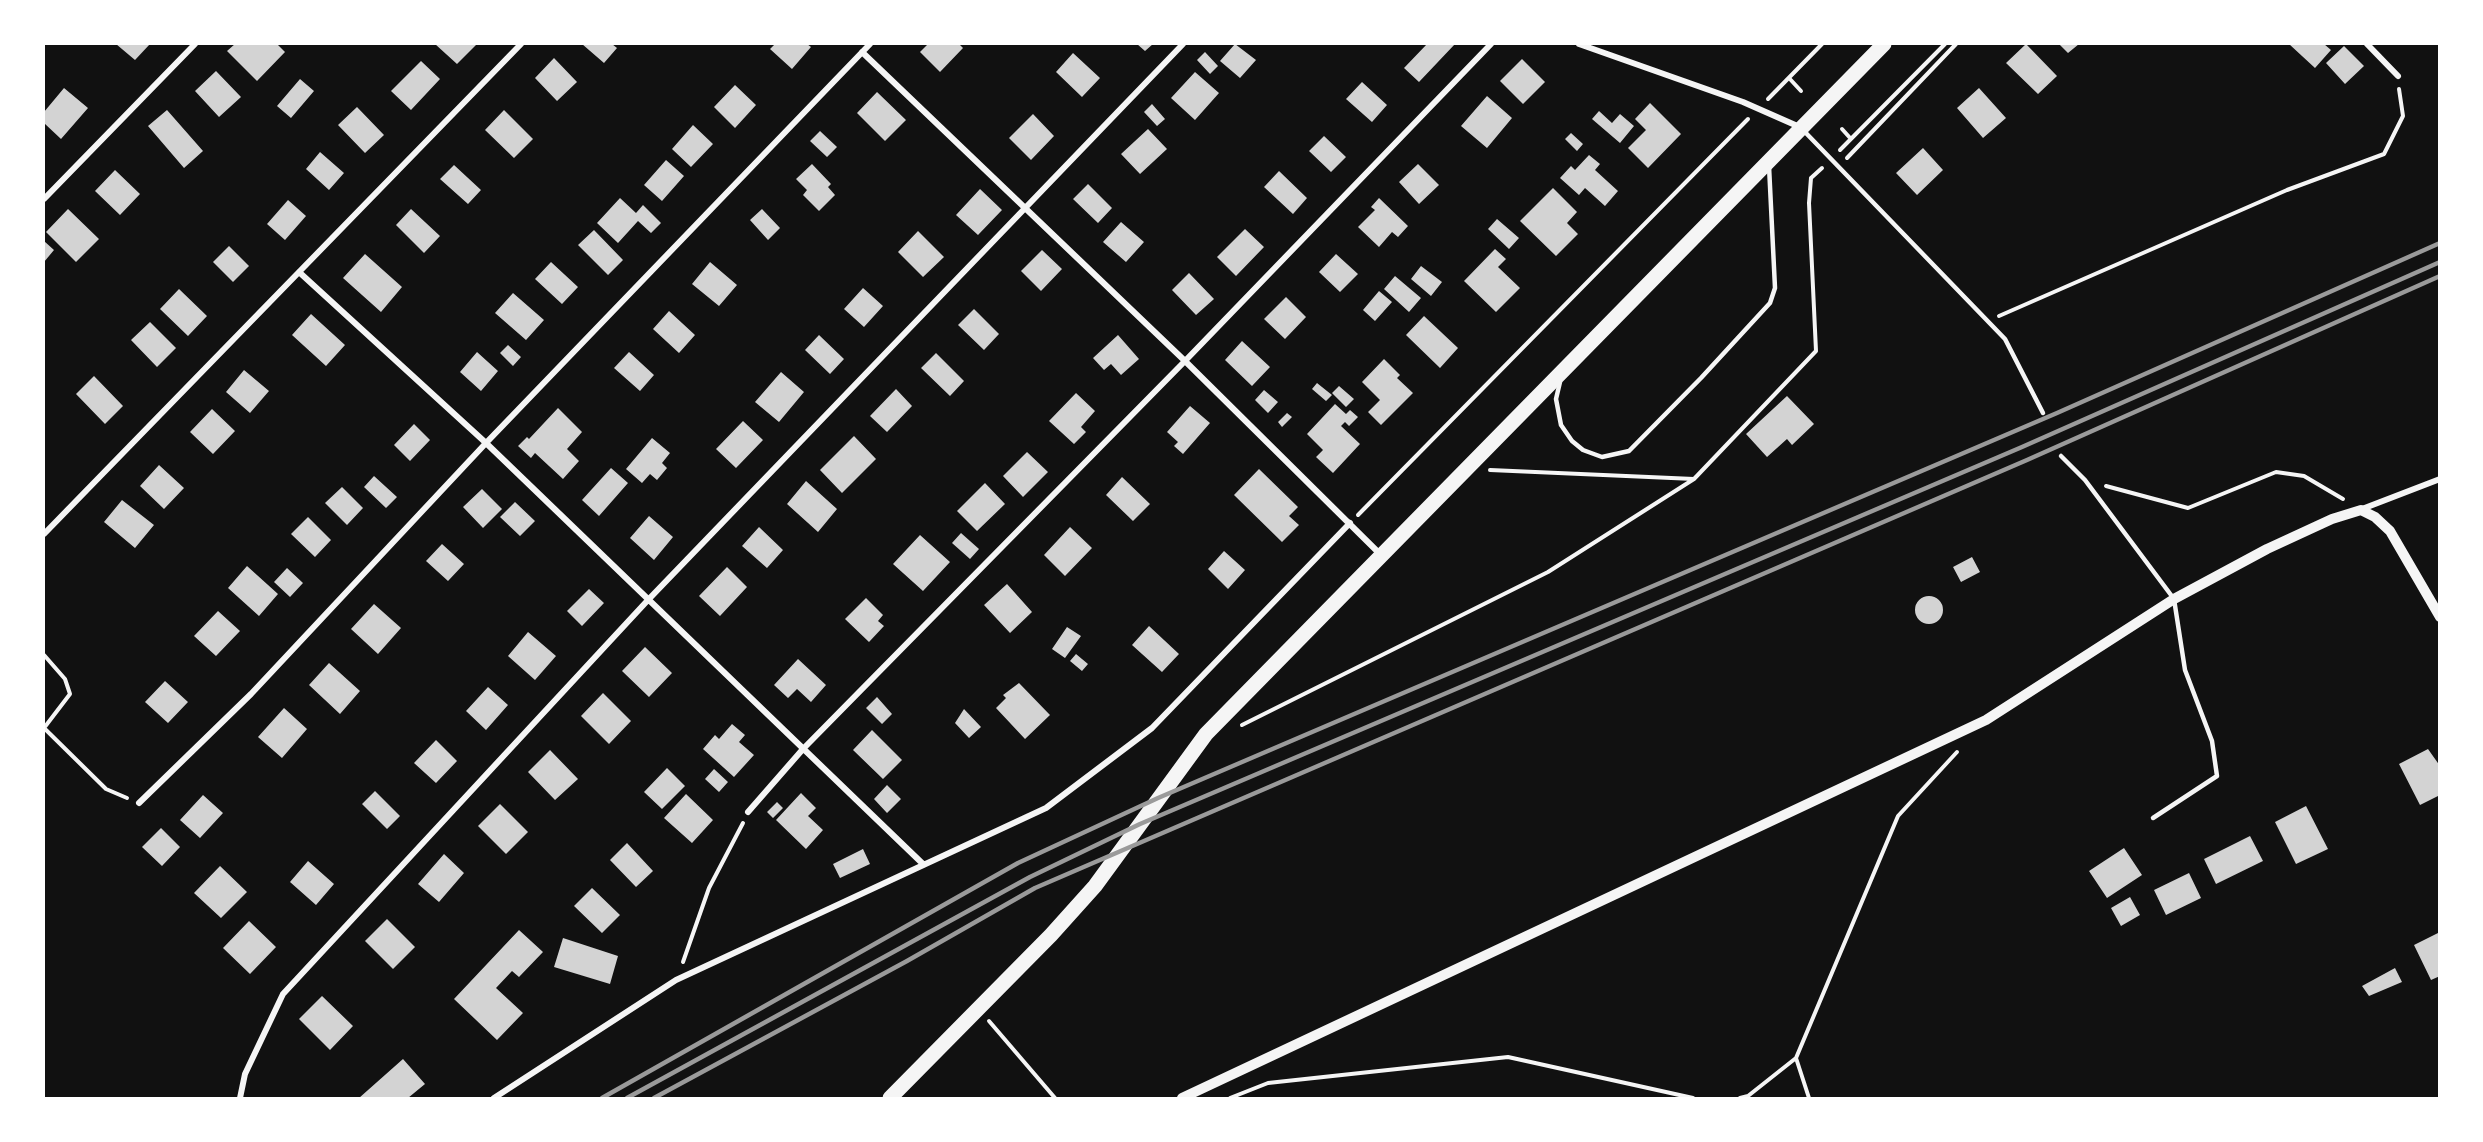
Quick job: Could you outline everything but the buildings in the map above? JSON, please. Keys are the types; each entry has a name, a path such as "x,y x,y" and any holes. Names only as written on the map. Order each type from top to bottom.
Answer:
{"main road":[{"path":"890,1098 1095,886 1206,734 1380,554 1469,468 1884,44"}],"street":[{"path":"44,199 195,44"},
{"path":"44,534 521,44"},
{"path":"139,803 251,694 486,443 870,44"},
{"path":"240,1098 244,1074 283,994 648,600 1183,44"},
{"path":"748,812 804,749 1185,361 1491,44"},
{"path":"1580,44 1758,108 1802,129"},
{"path":"2367,44 2398,76"},
{"path":"862,52 1185,361 1380,554"},
{"path":"299,272 486,443 923,864"},
{"path":"1182,1098 1986,720 2174,599 2267,549 2332,519 2439,479"},
{"path":"2361,510 2375,517 2390,531 2439,617"},
{"path":"494,1098 676,980 1046,808 1152,728 1350,523"}],"lane":[{"path":"1802,129 2005,339 2043,413"},
{"path":"1561,373 1556,399 1561,425 1572,441 1583,450 1602,457 1629,451 1770,303 1775,288 1776,266 1769,163"},
{"path":"2061,456 2085,480 2174,599 2185,670 2212,741 2217,776 2153,818"}],"path":[{"path":"1350,523 1822,44"},
{"path":"1838,168 1956,44"},
{"path":"1988,321 2288,190 2384,154 2403,116 2398,76"},
{"path":"1789,78 1801,91"},
{"path":"1842,129 1851,139"},
{"path":"2085,480 2188,508 2276,472 2304,476 2361,510"},
{"path":"1235,728 1548,572 1694,479"},
{"path":"44,655 65,679 70,694 44,728 106,789 139,803"},
{"path":"1740,1098 1748,1096 1796,1058 1898,816 1962,746"},
{"path":"676,980 709,888 748,812"},
{"path":"978,1009 1055,1098"},
{"path":"1230,1098 1268,1083 1508,1057 1693,1098"},
{"path":"1796,1058 1809,1098"}],"railway":[{"path":"602,1098 1018,863 1158,798 2057,413 2440,243"},
{"path":"627,1098 1030,877 1140,824 2022,447 2440,262"},
{"path":"654,1098 907,961 1035,888 2027,460 2440,276"}]}
